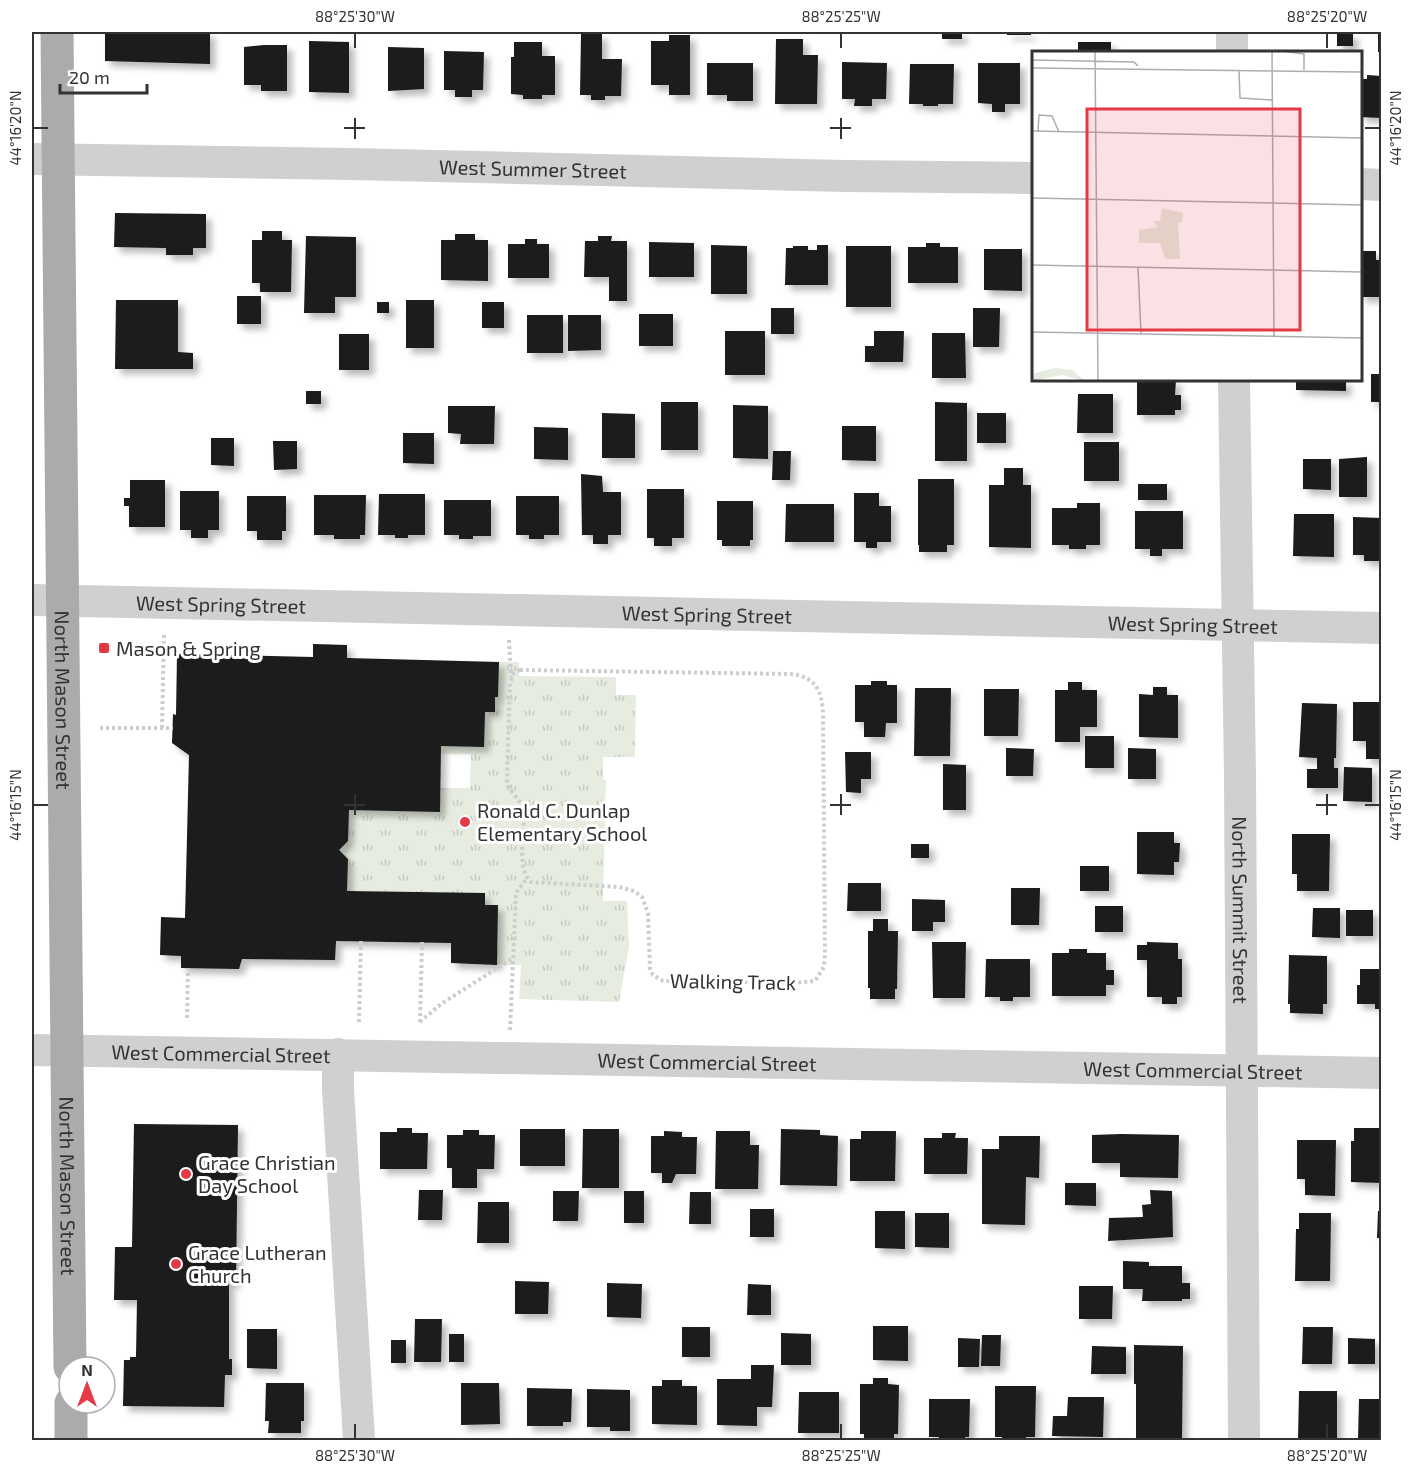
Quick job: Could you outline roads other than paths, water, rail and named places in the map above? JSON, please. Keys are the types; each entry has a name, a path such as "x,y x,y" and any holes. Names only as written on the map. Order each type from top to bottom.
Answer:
{"main road":[{"name":"North Mason Street","path":"57,32 45,160 64,601 70,1355"},
{"path":"70,1415 71,1440"}],"street":[{"path":"1232,32 1232,51"},
{"name":"West Summer Street","path":"45,160 1032,178"},
{"path":"1362,184 1382,185"},
{"name":"North Summit Street","path":"1234,381 1240,776 1244,1440"},
{"name":"West Spring Street","path":"32,600 1382,628"},
{"name":"West Commercial Street","path":"32,1050 1382,1073"},
{"path":"338,1054 338,1089 359,1440"}],"place":[{"name":"Mason & Spring","path":"104,648"},
{"name":"Ronald C. Dunlap Elementary School","path":"465,822"},
{"name":"Grace Christian Day School","path":"186,1174"},
{"name":"Grace Lutheran Church","path":"176,1264"}]}
